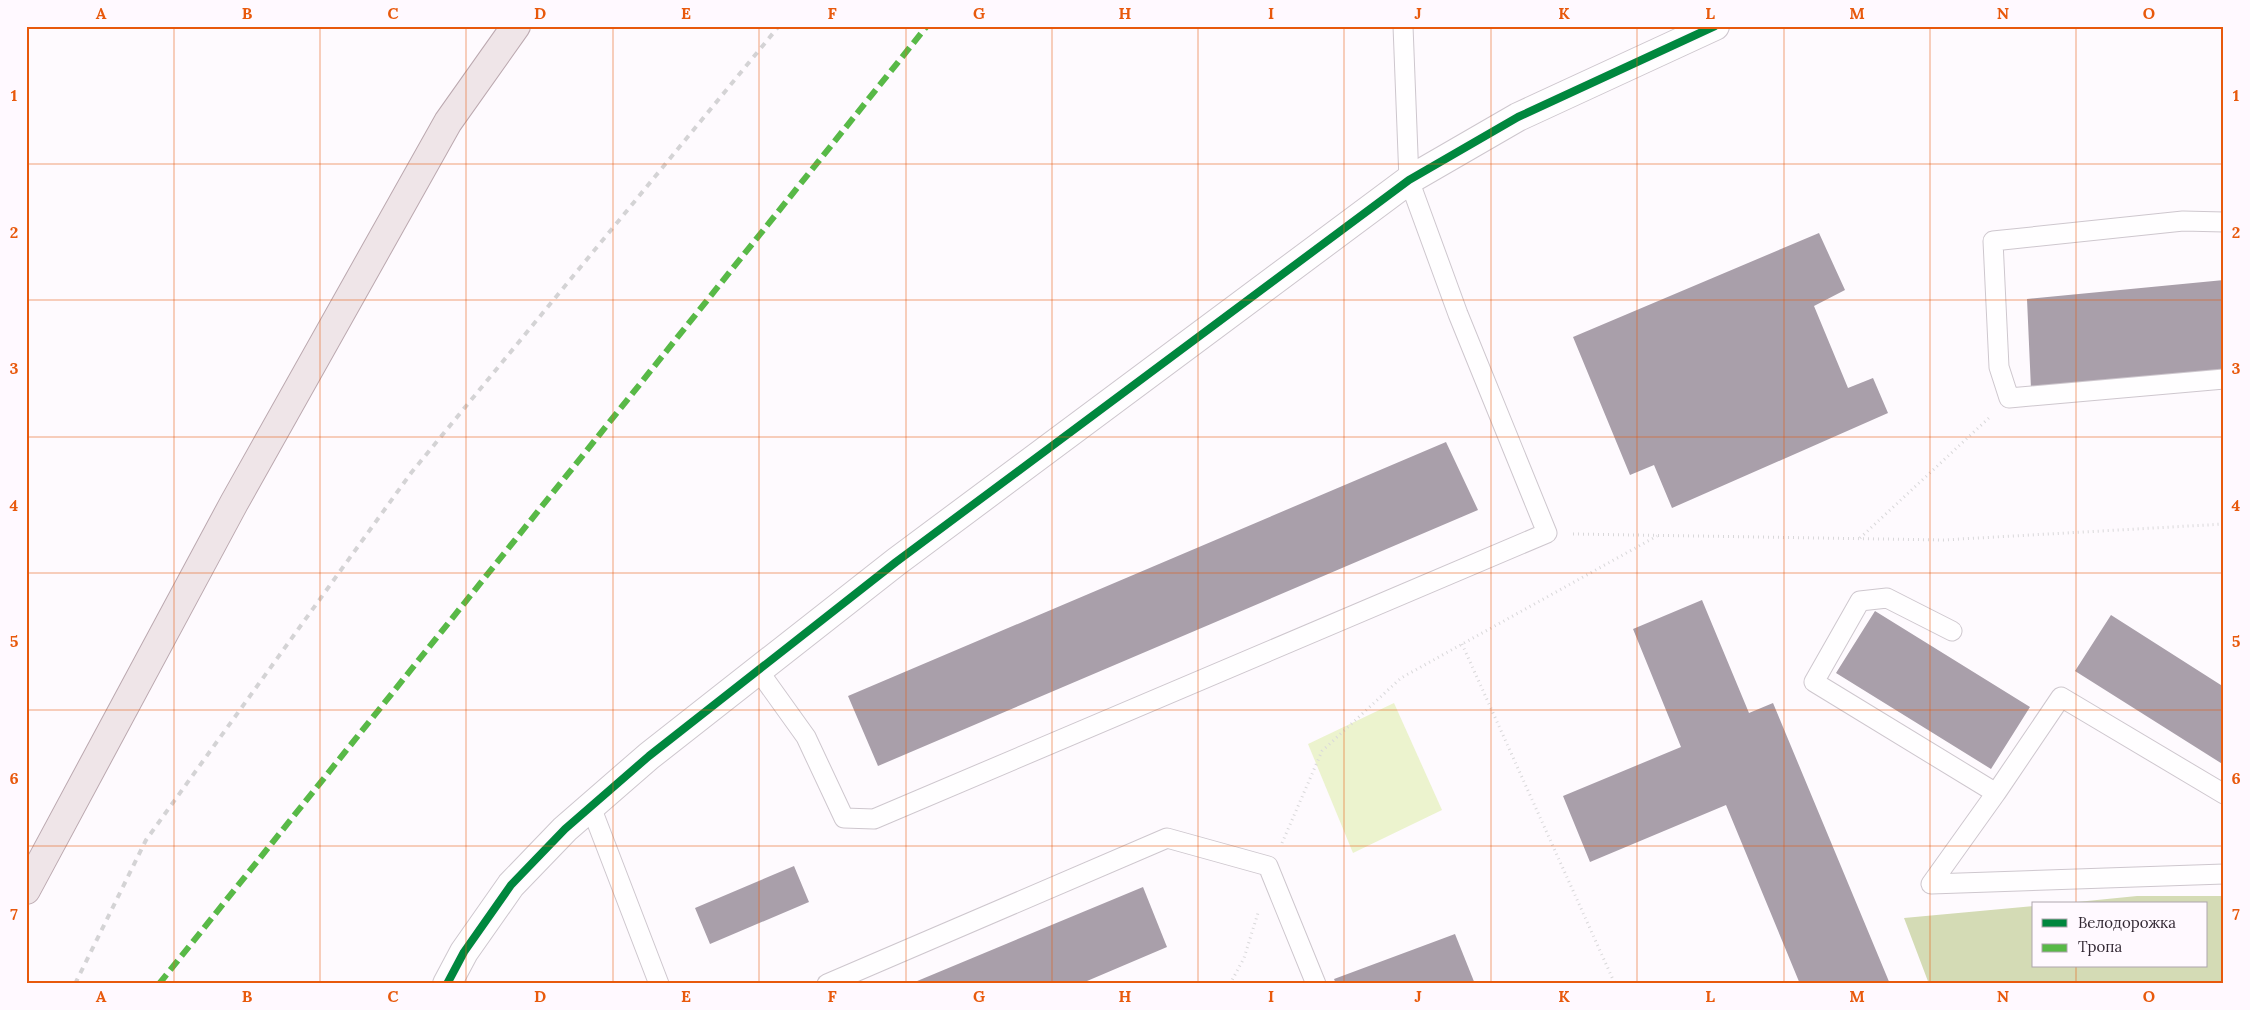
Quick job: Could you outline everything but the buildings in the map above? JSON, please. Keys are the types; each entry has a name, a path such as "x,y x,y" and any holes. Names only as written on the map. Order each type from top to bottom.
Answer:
{"main road":[{"path":"26,890 234,503 448,122 516,26"}],"street":[{"path":"447,984 464,952 511,885 565,830 649,756 896,562 1409,180 1518,117 1715,26"}],"lane":[{"path":"758,670 806,737 844,818 874,819 1547,533 1458,314 1409,180 1403,26"},
{"path":"2224,222 2183,221 1993,241 1999,367 2009,398 2224,379"},
{"path":"1952,630 1887,598 1860,601 1814,682 1996,793"},
{"path":"2224,794 2061,697 1931,884 2224,874"},
{"path":"591,807 659,984"},
{"path":"827,984 1167,838 1268,866 1316,984"}],"path":[{"path":"1860,539 1951,455 2009,398"},
{"path":"1547,533 1943,540 2224,524"},
{"path":"1230,984 1244,958 1270,870 1322,751 1401,678 1659,535"},
{"path":"1462,644 1615,984"}],"green space":[{"path":"1394,703 1442,810 1353,853 1308,744"},
{"path":"2137,896 2224,896 2224,984 1929,984 1904,918 2032,906 2032,968 2208,968 2208,902 2077,902"}],"railway":[{"path":"75,984 146,840 411,473 779,26"}],"marked path":[{"path":"159,984 927,26"}],"cycle path":[{"path":"447,984 464,952 511,885 565,829 649,756 896,562 1409,180 1518,117 1715,26"}]}
